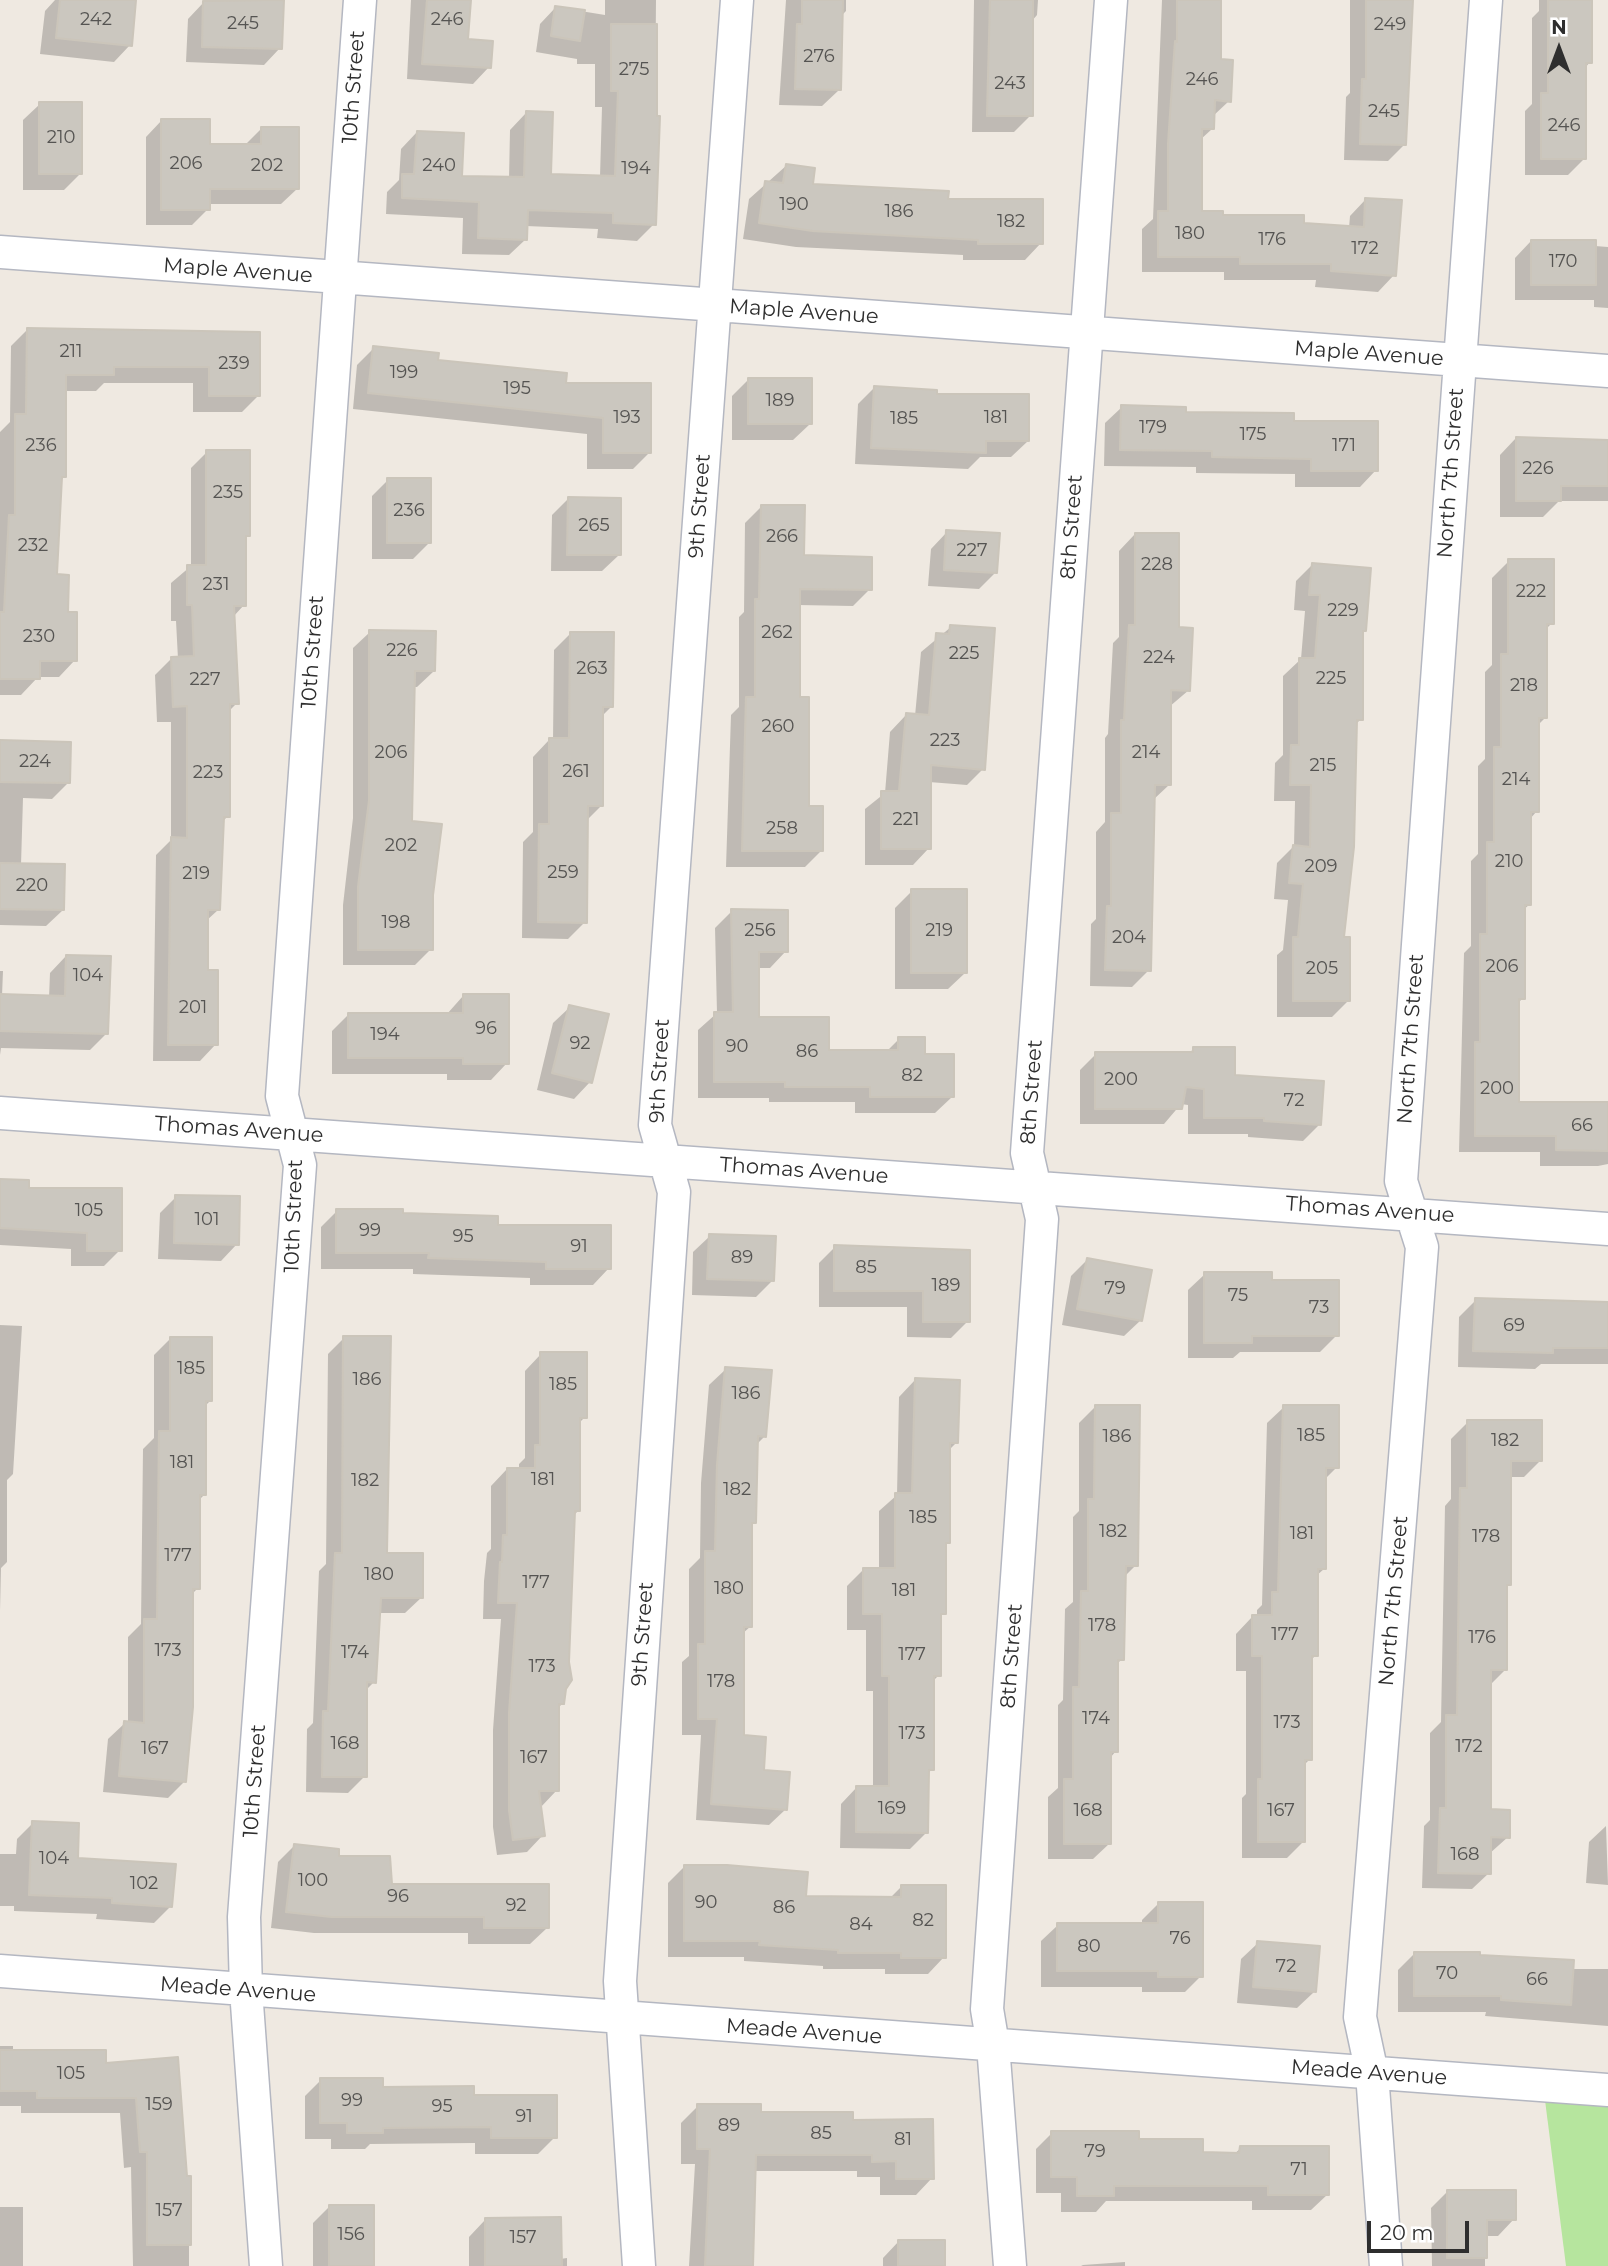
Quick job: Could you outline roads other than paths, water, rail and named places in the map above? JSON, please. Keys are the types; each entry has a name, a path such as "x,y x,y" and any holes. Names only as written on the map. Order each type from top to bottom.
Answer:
{"street":[{"name":"10th Street","path":"266,2266 246,1990 244,1917 300,1166 282,1096 360,0"},
{"name":"9th Street","path":"639,2266 620,2019 622,1953 674,1192 655,1125 737,0"},
{"name":"8th Street","path":"1010,2266 993,2045 987,2009 1042,1219 1027,1153 1111,0"},
{"name":"North 7th Street","path":"1386,2266 1372,2073 1360,2017 1422,1247 1401,1181 1486,0"},
{"name":"Maple Avenue","path":"0,252 1608,371"},
{"name":"Thomas Avenue","path":"0,1113 1608,1228"},
{"name":"Meade Avenue","path":"0,1971 620,2019 1608,2090"}]}
